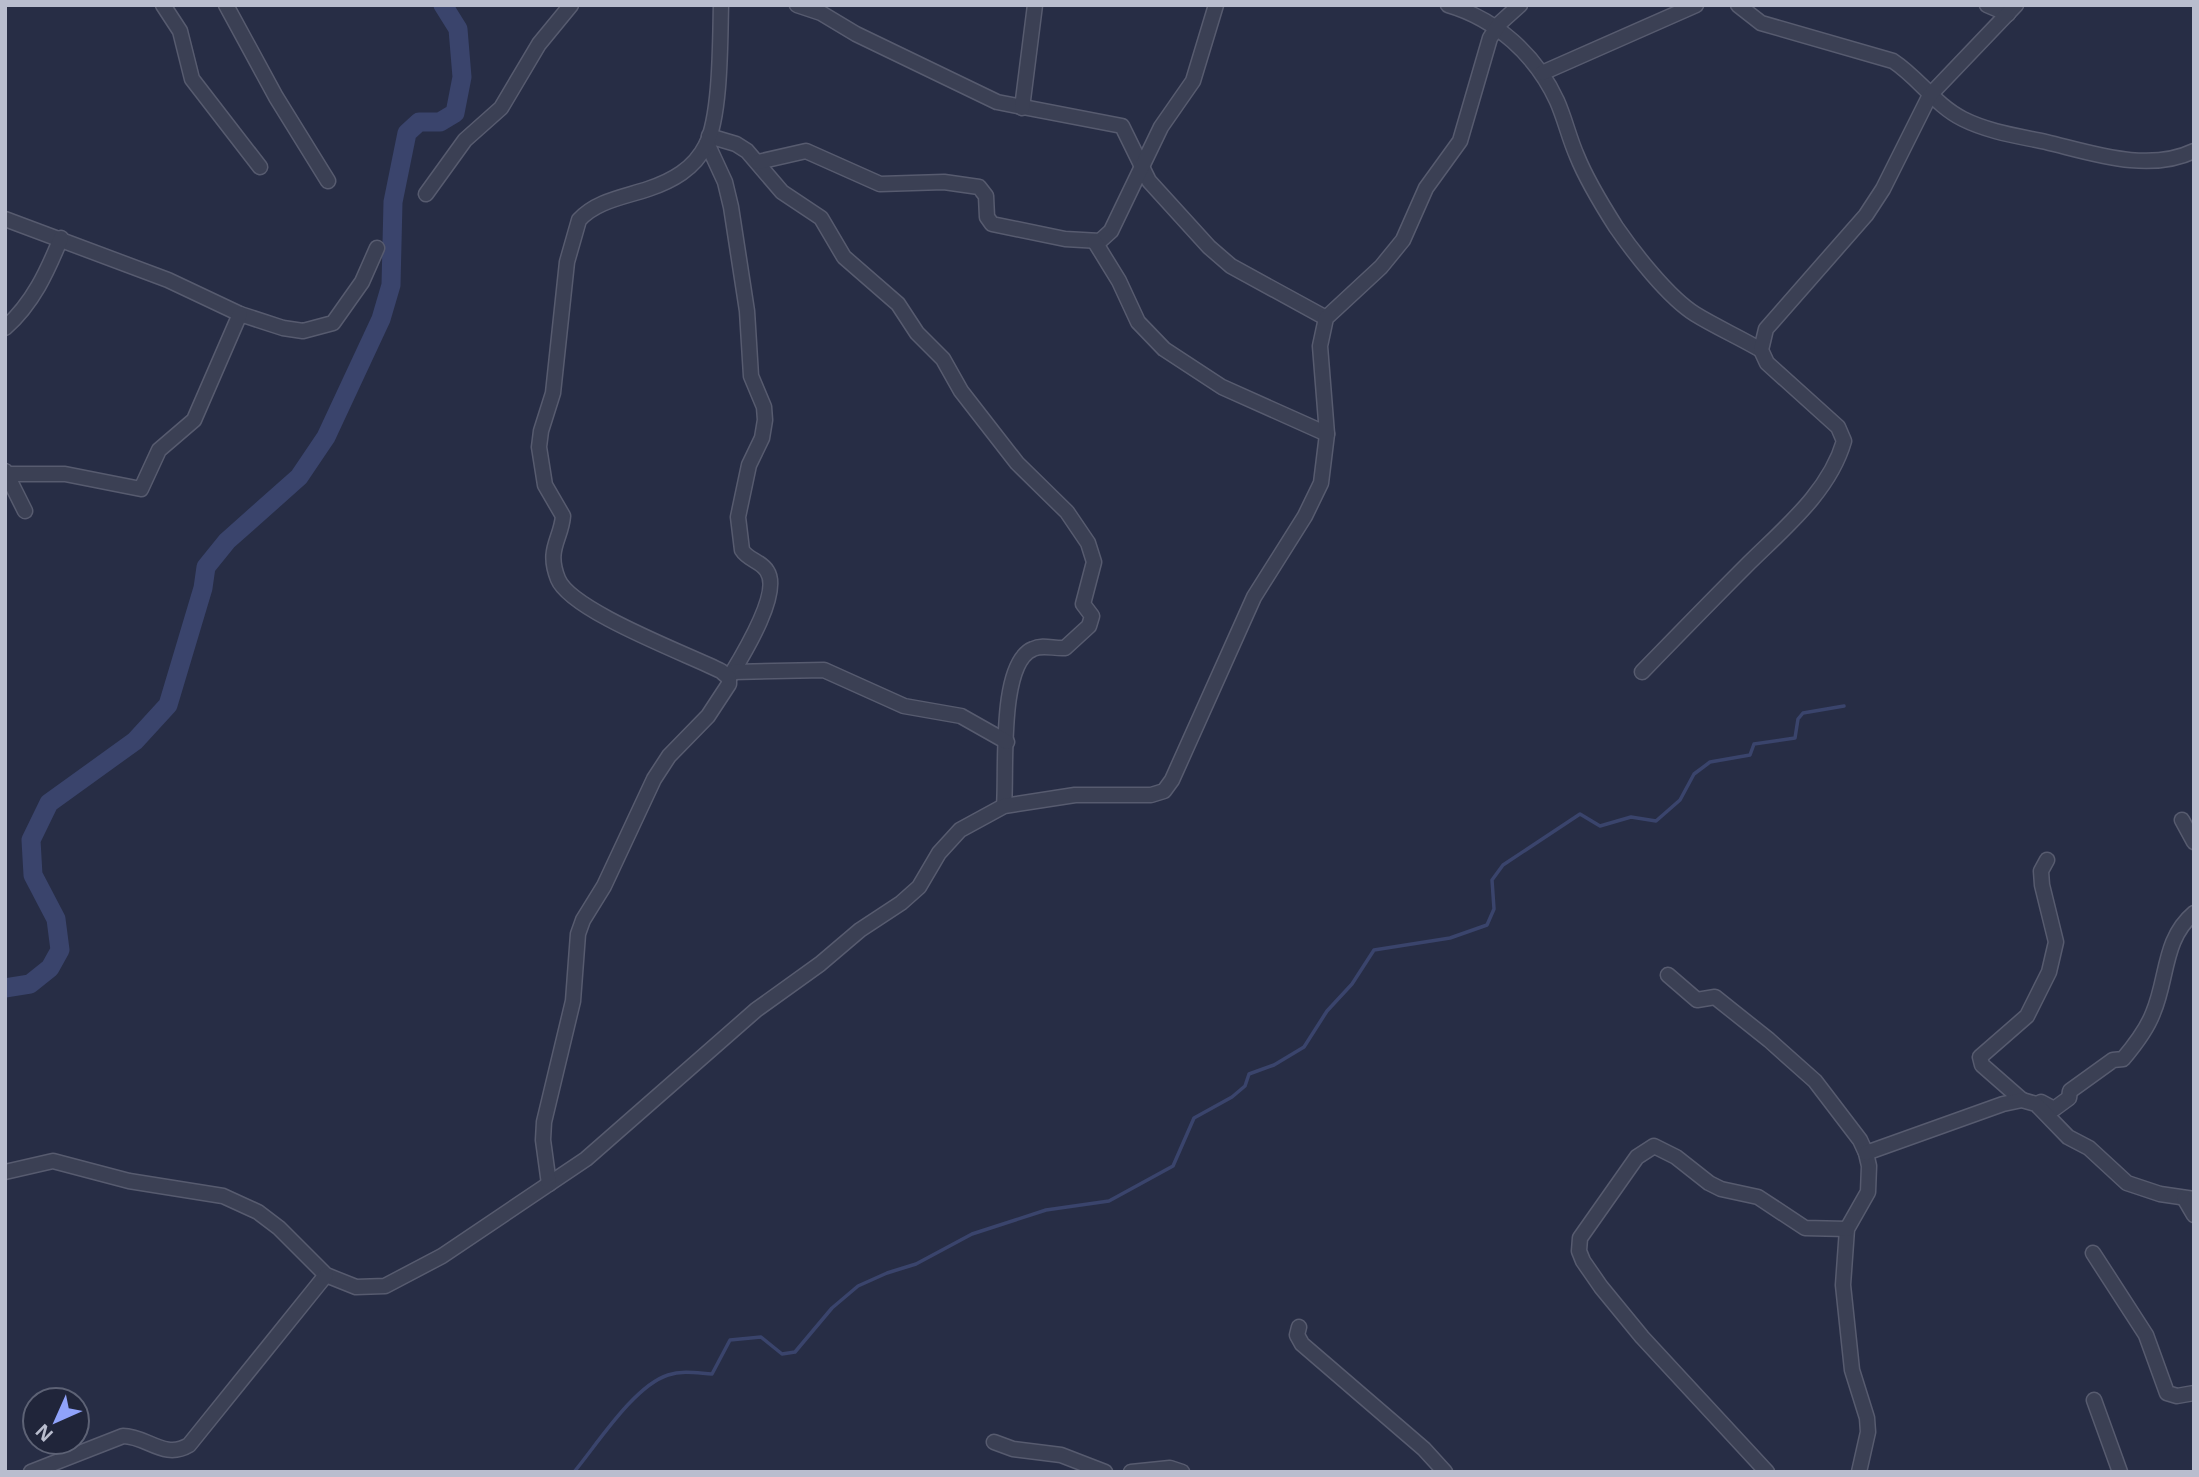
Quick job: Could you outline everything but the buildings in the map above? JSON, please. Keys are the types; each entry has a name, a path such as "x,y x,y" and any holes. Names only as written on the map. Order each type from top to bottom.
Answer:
{"street":[{"path":"163,5 180,31 192,79 260,167"},
{"path":"226,5 276,97 328,181"},
{"path":"426,194 466,140 501,108 539,44 571,5"},
{"path":"721,5 716,101 708,139 693,164 670,180 603,203 579,220 567,262 554,393 541,431 540,447 545,485 563,516 553,548 557,578 563,587 592,610 731,675 824,670 904,706 961,716 1007,742"},
{"path":"797,5 819,9 970,92 1022,108 1118,124 1127,133 1142,169 1209,247 1231,266 1326,318"},
{"path":"1022,108 1035,5"},
{"path":"758,162 806,151 880,184 928,180 979,187 986,195 987,217 992,224 1096,242 1111,231 1161,127 1193,81 1216,5"},
{"path":"1448,5 1485,19 1497,27 1542,74 1559,104 1577,156 1617,228 1668,290 1693,313 1761,350 1767,363 1838,427 1844,441 1840,456 1785,531 1747,565 1642,672"},
{"path":"5,1172 52,1161 129,1181 223,1196 258,1212 279,1228 326,1275 345,1284 367,1289 397,1281 500,1219 586,1159 756,1010 820,964 860,930 901,903 919,887 939,853 960,830 1004,806 1075,795 1151,795 1169,786 1254,597 1313,502 1321,482 1327,434 1320,346 1326,318 1381,267 1409,230 1426,188 1460,141 1471,113 1483,59 1497,27 1520,5"},
{"path":"1542,74 1696,5"},
{"path":"1738,5 1761,23 1893,61 1907,70 1930,95 1951,111 1981,126 2096,155 2151,160 2191,157"},
{"path":"1987,5 2012,10"},
{"path":"1761,350 1766,329 1780,309 1840,245 1883,189 1930,95 2012,10"},
{"path":"708,139 736,144 758,162 782,192 821,218 852,265 898,304 917,333 943,359 961,391 1017,463 1067,512 1088,543 1093,568 1085,586 1083,604 1092,616 1089,626 1065,648 1034,648 1017,662 1010,686 1004,806"},
{"path":"550,1184 543,1140 544,1122 573,1001 578,934 654,779 669,756 724,695 731,675 756,629 771,585 769,573 743,550 738,522 749,465 762,438 764,407 751,376 747,312 731,206 725,182 708,139"},
{"path":"5,219 168,279 240,314 283,328 303,331 333,323 362,282 377,248"},
{"path":"5,328 20,314 40,287 61,238"},
{"path":"1096,242 1119,281 1138,322 1164,349 1222,387 1327,434"},
{"path":"25,511 7,473 65,474 141,489 159,450 194,420 240,314"},
{"path":"2182,820 2194,842"},
{"path":"2047,860 2041,871 2042,885 2056,942 2049,972 2027,1016 1980,1057 1982,1065 2068,1137 2090,1148 2127,1182 2189,1198 2194,1215"},
{"path":"1866,1153 2003,1104 2041,1102 2054,1109 2069,1098 2070,1091 2113,1060 2123,1059 2154,1012 2172,940 2180,925 2194,913"},
{"path":"1668,975 1696,1000 1715,997 1727,1005 1736,1017 1794,1061 1829,1098 1866,1153 1869,1166 1868,1192 1847,1229 1843,1285 1846,1331 1868,1432 1859,1472"},
{"path":"1767,1472 1642,1337 1601,1287 1583,1261 1579,1251 1580,1238 1637,1157 1654,1146 1676,1157 1709,1183 1758,1196 1805,1228 1847,1229"},
{"path":"2092,1253 2146,1335 2166,1393 2177,1396 2194,1393"},
{"path":"31,1472 123,1436 131,1436 168,1451 189,1446 326,1275"},
{"path":"1299,1327 1297,1335 1302,1344 1406,1433 1445,1472"},
{"path":"2094,1400 2120,1472"},
{"path":"994,1442 1027,1451 1061,1455 1105,1472"},
{"path":"1131,1472 1170,1468 1182,1472"}],"waterway":[{"path":"5,988 30,984 50,968 60,950 56,919 33,875 31,840 49,803 135,741 168,705 203,588 206,567 227,541 299,477 326,437 381,319 391,285 393,202 407,133 419,122 440,122 455,113 462,77 458,29 443,5"},
{"path":"574,1472 617,1417 642,1391 655,1381 674,1373 712,1374 730,1340 761,1337 782,1354 795,1352 832,1308 858,1286 916,1264 972,1234 1046,1210 1109,1201 1173,1166 1194,1118 1232,1097 1245,1086 1249,1074 1274,1065 1304,1047 1327,1011 1352,984 1374,950 1450,938 1487,925 1494,909 1492,880 1503,865 1580,814 1600,826 1631,817 1656,821 1680,800 1694,774 1710,762 1750,755 1754,744 1795,738 1798,719 1803,713 1844,706"}]}
